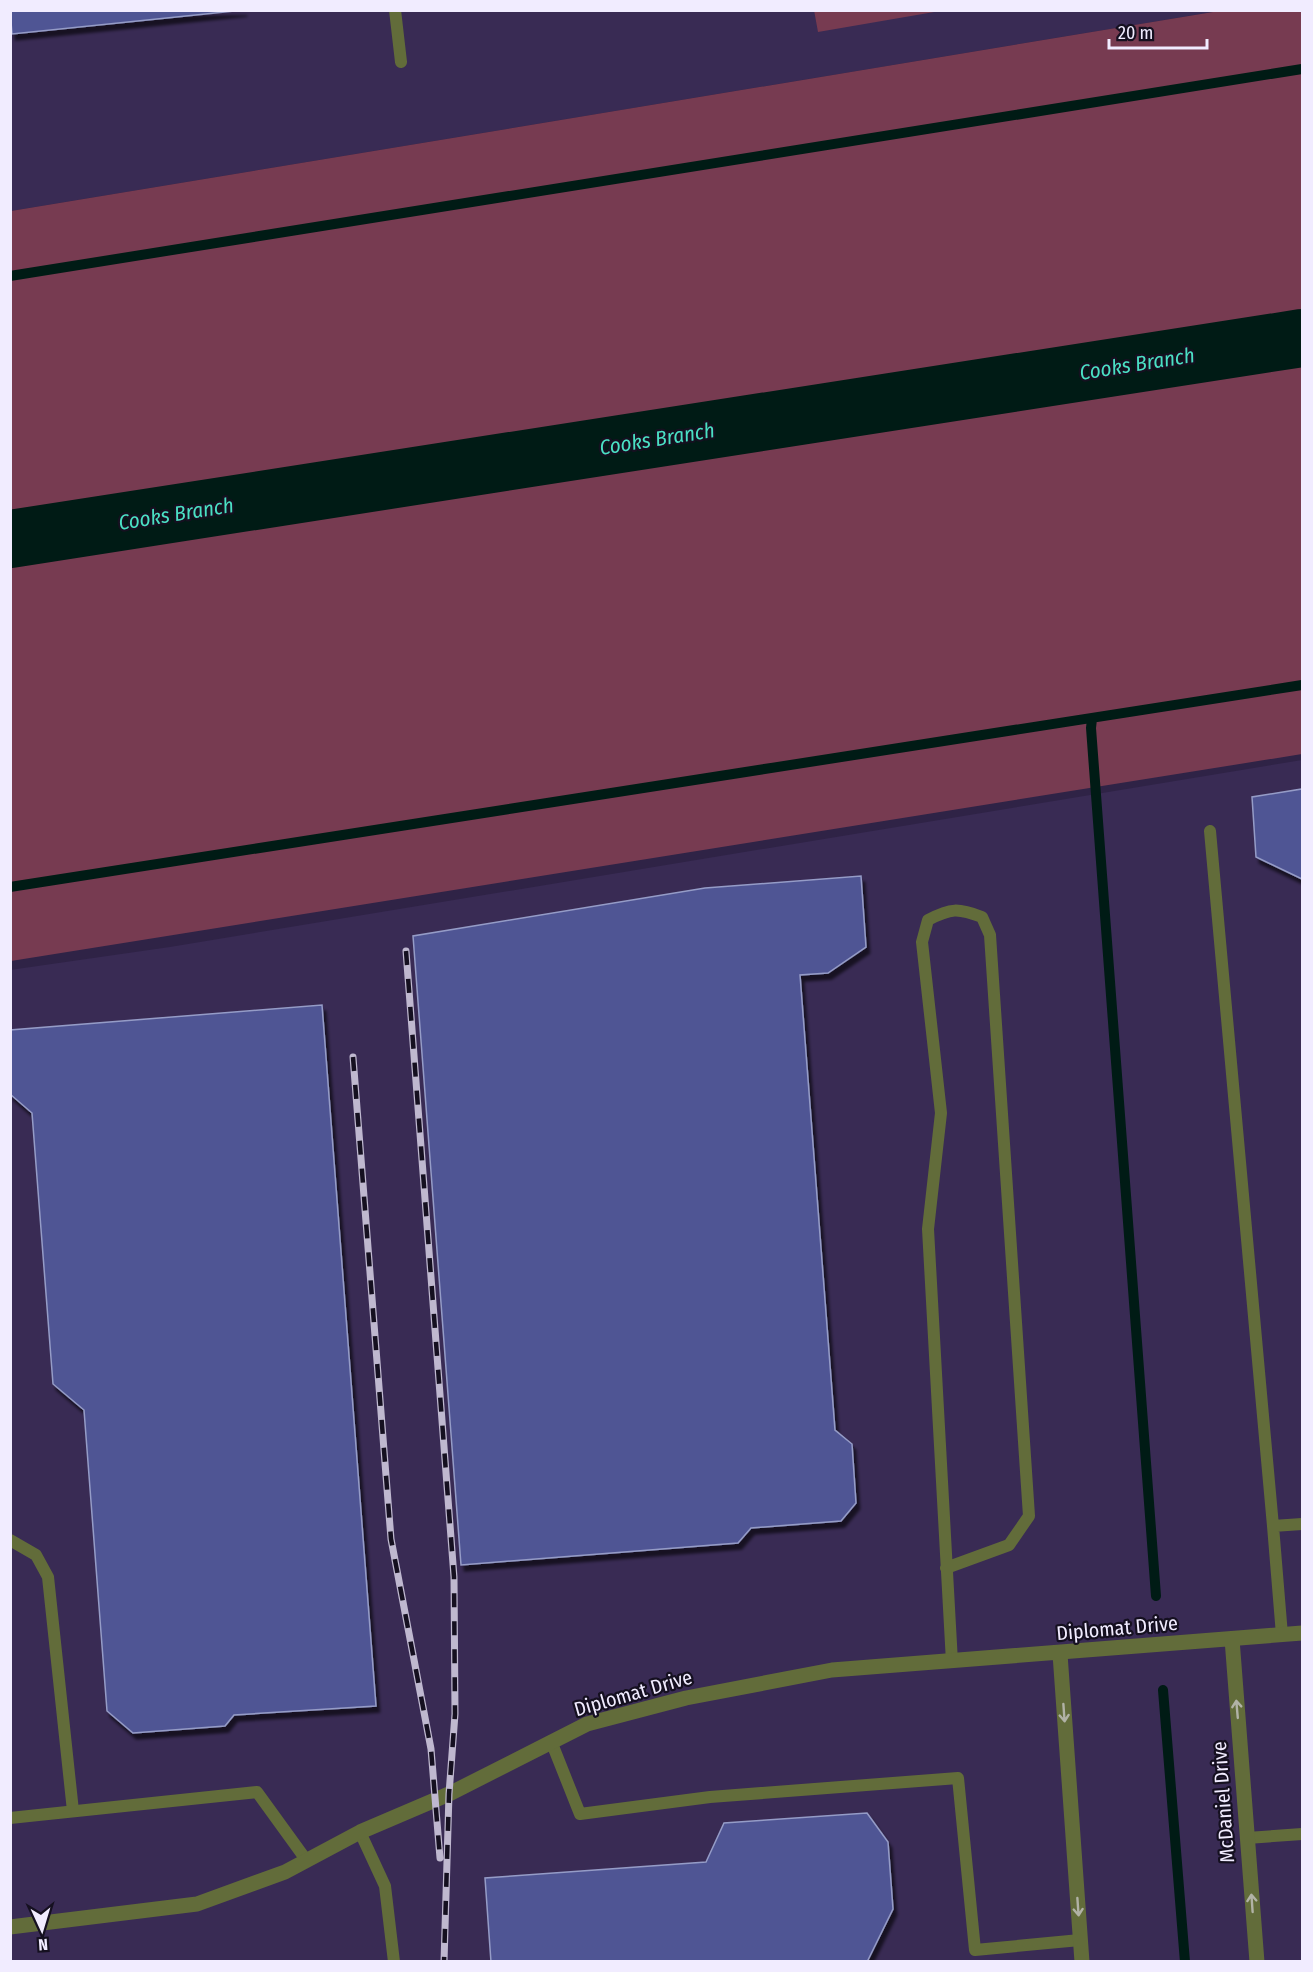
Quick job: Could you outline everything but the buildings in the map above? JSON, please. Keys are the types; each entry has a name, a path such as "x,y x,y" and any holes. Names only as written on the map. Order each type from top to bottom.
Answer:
{"street":[{"name":"Diplomat Drive","path":"10,1927 197,1904 285,1872 360,1832 449,1794 587,1724 686,1698 832,1670 1060,1654 1302,1633"},
{"name":"McDaniel Drive","path":"1232,1639 1257,1962"},
{"path":"1060,1654 1082,1962"}],"lane":[{"path":"395,10 401,62"},
{"path":"1210,831 1282,1635"},
{"path":"946,1568 1009,1545 1029,1516 990,934 982,917 967,911 948,909 928,920 922,942 941,1113 928,1229 946,1568 952,1662"},
{"path":"1273,1526 1302,1524"},
{"path":"10,1540 36,1555 48,1577 73,1811"},
{"path":"551,1741 580,1814 710,1797 958,1778 976,1956 1080,1940"},
{"path":"10,1818 257,1792 307,1861"},
{"path":"360,1832 385,1886 394,1962"},
{"path":"1247,1838 1302,1834"}],"shaded area":[{"path":"814,10 940,10 940,11 818,32"},
{"path":"11,11 1219,11 11,211"},
{"path":"1219,11 1302,11 1302,754 11,961 11,211"},
{"path":"1302,760 1302,1961 11,1961 10,970 170,947"}],"waterway":[{"path":"10,276 1302,69"},
{"name":"Cooks Branch","path":"10,539 1302,338"},
{"path":"10,887 1302,685"},
{"path":"1092,719 1156,1596"},
{"path":"1163,1690 1185,1962"}],"railway":[{"path":"406,951 454,1577 455,1714 449,1794 444,1962"},
{"path":"353,1057 391,1539 431,1749 440,1858"}]}
